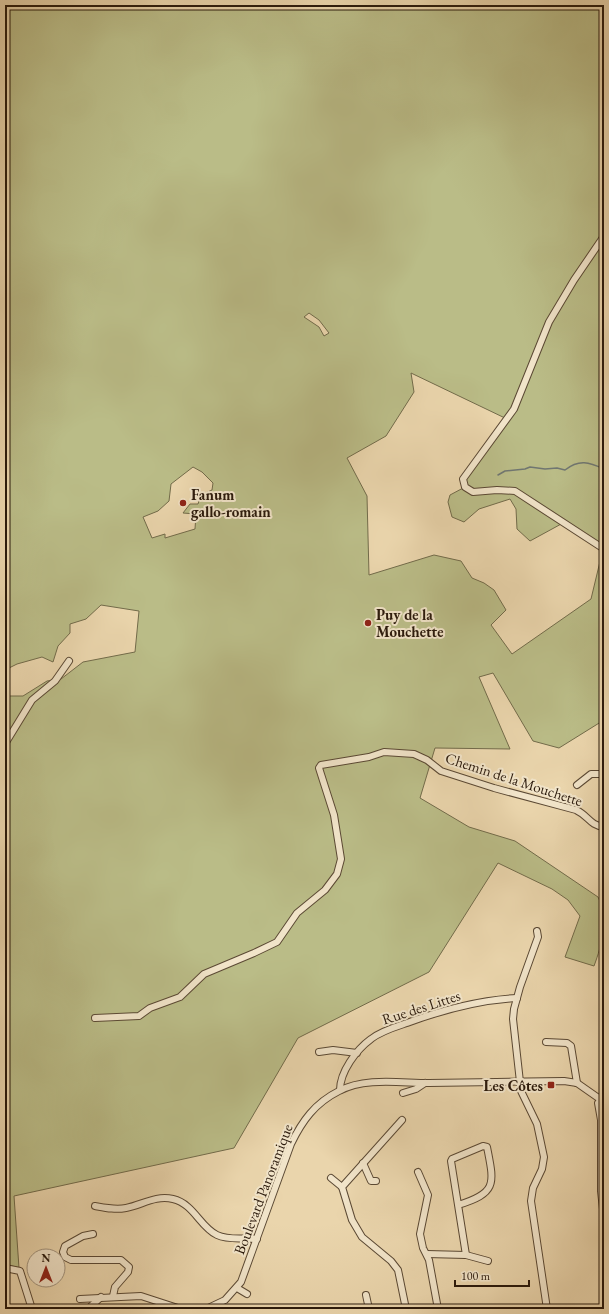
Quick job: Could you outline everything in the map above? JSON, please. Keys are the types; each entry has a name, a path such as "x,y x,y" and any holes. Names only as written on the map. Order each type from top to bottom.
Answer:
{"street":[{"path":"604,236 574,280 549,322 514,410 463,479 465,487 473,492 497,490 515,491 604,549"},
{"path":"5,744 32,700 55,681 69,661"},
{"name":"Chemin de la Mouchette","path":"95,1018 108,1016 139,1016 150,1008 180,997 204,974 254,954 277,942 297,913 325,890 337,874 342,859 334,815 319,768 320,765 369,757 384,752 414,754 427,760 441,771 494,788 576,810 582,813 593,825 604,827"},
{"path":"577,785 591,774 604,774"},
{"path":"538,931 538,937 514,1009 513,1029 522,1091 537,1124 544,1157 542,1169 533,1188 531,1201 547,1309"},
{"name":"Rue des Littes","path":"340,1090 340,1082 357,1052 370,1039 389,1029 452,1007 517,998"},
{"path":"546,1042 567,1043 571,1046 577,1083 602,1102 601,1191 604,1218"},
{"path":"319,1052 332,1050 357,1052"},
{"name":"Boulevard Panoramique","path":"206,1309 225,1300 237,1288 245,1272 291,1144 299,1128 306,1117 318,1105 340,1090 376,1082 425,1083 564,1081 577,1083"},
{"path":"403,1093 416,1089 425,1083"},
{"path":"602,1120 604,1112"},
{"path":"342,1187 402,1120"},
{"path":"458,1205 488,1191 492,1185 493,1179 487,1147 483,1146 452,1159 451,1161 458,1205 466,1255"},
{"path":"364,1163 371,1181 376,1181"},
{"path":"418,1172 428,1195 420,1234 423,1248 427,1254 438,1309"},
{"path":"331,1178 342,1187 352,1220 362,1237 391,1261 398,1270 406,1309"},
{"path":"95,1206 116,1209 127,1208 154,1199 174,1199 189,1207 216,1234 230,1238 257,1239"},
{"path":"93,1234 83,1236 65,1246 63,1252 65,1257 71,1260 121,1260 126,1263 128,1272 115,1287 113,1296"},
{"path":"427,1254 466,1255 488,1261"},
{"path":"5,1268 20,1272 32,1309"},
{"path":"237,1288 247,1294"},
{"path":"80,1299 130,1295 148,1297 181,1309"},
{"path":"366,1295 369,1309"},
{"path":"88,1309 101,1297"}],"green space":[{"path":"5,5 604,5 604,720 559,748 533,741 493,673 479,677 510,749 435,748 420,798 469,827 515,841 598,897 604,922 600,949 594,966 565,957 580,916 568,900 552,889 498,863 429,972 298,1038 234,1148 14,1196 19,1268 5,1264 5,696 23,696 47,681 61,679 83,662 135,652 139,611 101,605 86,619 70,624 70,633 58,646 53,662 42,657 17,664 5,670","holes":["309,313 319,320 329,333 324,336 319,327 304,317","411,373 507,419 463,479 465,487 450,495 448,502 452,517 464,522 479,509 510,499 516,509 517,529 530,541 563,523 603,549 591,599 512,654 491,625 506,610 494,590 484,583 472,578 461,561 434,555 369,575 367,496 347,458 386,436 414,392","193,467 202,472 213,483 212,490 201,495 198,504 190,504 183,513 196,514 195,529 165,538 165,534 152,538 143,517 158,511 169,501 171,484"]}],"waterway":[{"path":"498,475 505,471 530,467 545,469 557,468 565,470 575,464 580,463 589,463 604,469"}],"place":[{"name":"Fanum gallo-romain","path":"183,503"},
{"name":"Puy de la Mouchette","path":"368,623"},
{"name":"Les Côtes","path":"551,1085"}]}
